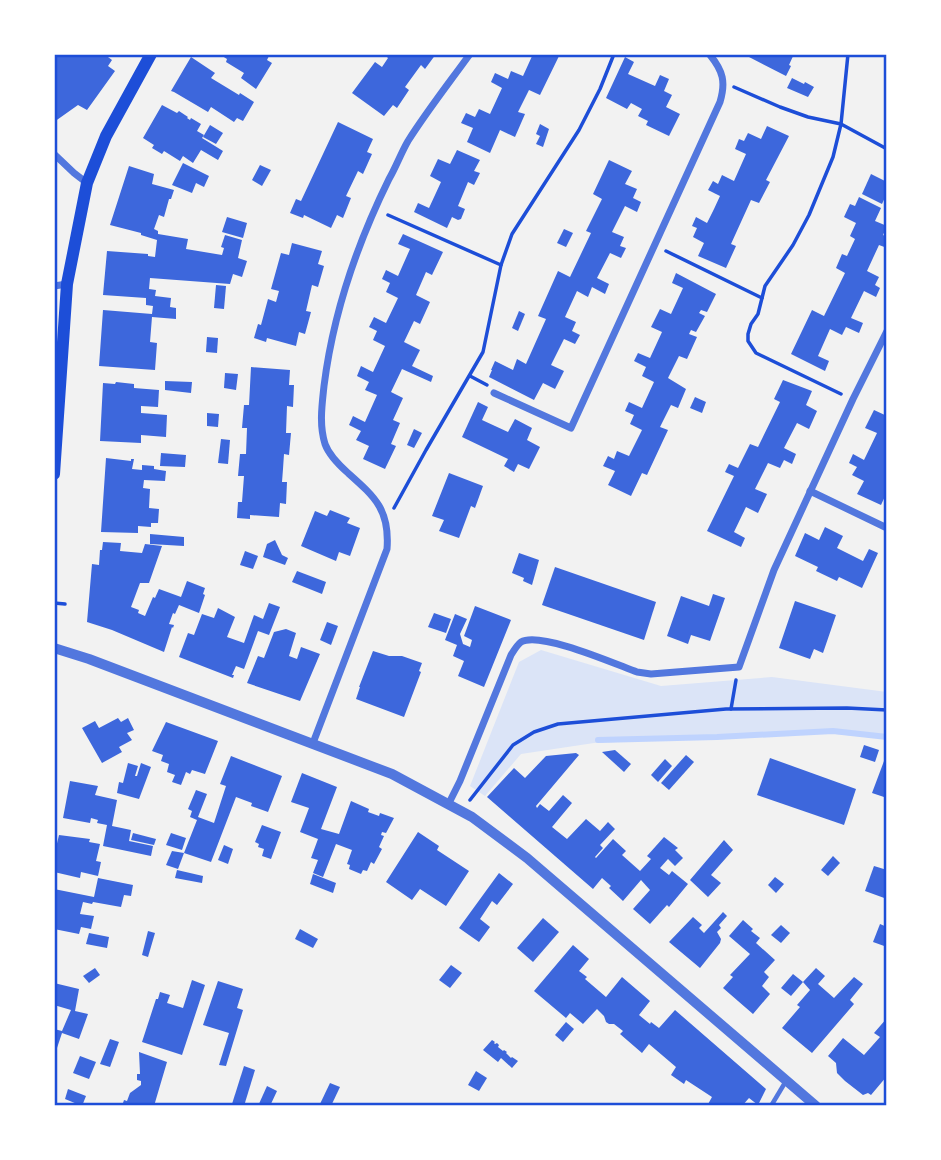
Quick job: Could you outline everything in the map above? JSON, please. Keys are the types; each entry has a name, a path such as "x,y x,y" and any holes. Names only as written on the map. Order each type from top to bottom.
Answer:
{"main road":[{"path":"54,474 60,285 87,183 106,136 151,54"}],"street":[{"path":"313,743 387,549 388,534 386,520 379,504 340,465 326,446 321,428 328,351 357,252 374,209 408,142 470,54"},
{"path":"494,393 571,428 720,102 724,82 719,66 709,54"},
{"path":"54,154 87,183"},
{"path":"449,803 511,655 519,643 530,639 550,641 651,674 739,667 774,570 887,331"},
{"path":"810,491 887,528"},
{"path":"54,648 392,774 461,810 527,858 816,1106"}],"lane":[{"path":"771,1106 786,1081"}],"path":[{"path":"386,520 483,352 501,265 512,234 579,130 614,54"},
{"path":"849,54 841,124 832,157 809,215 793,245 765,286 758,314 751,324 748,341 756,354 853,399"},
{"path":"724,82 780,107 808,117 841,124 887,149"},
{"path":"374,209 501,265"},
{"path":"655,246 762,298"},
{"path":"54,603 65,604"},
{"path":"732,709 739,667"},
{"path":"461,810 513,745 534,732 558,724 732,709 887,709"}],"shaded area":[{"path":"541,650 661,686 772,677 887,692 887,739 825,733 594,743 521,754 485,796 470,786 519,662"}],"building":[{"path":"54,54 87,54 91,57 93,54 104,54 112,60 108,66 115,71 87,110 78,105 54,122"},
{"path":"219,54 266,54 269,56 267,60 272,63 256,89 241,78 244,73 226,62 227,59"},
{"path":"384,54 436,54 425,69 421,65 405,87 409,90 397,108 393,105 384,116 352,93 375,62 382,67 388,58"},
{"path":"533,54 560,54 540,95 529,90 518,112 525,114 515,137 500,130 490,153 467,142 473,128 461,123 466,113 475,117 479,109 490,114 502,88 491,82 495,73 508,79 511,71 523,76"},
{"path":"750,54 794,54 786,76 749,57"},
{"path":"191,57 215,73 211,78 254,102 243,121 237,118 234,122 211,107 208,112 171,91"},
{"path":"625,57 634,62 628,74 655,86 660,75 669,79 664,91 672,95 666,107 680,114 669,136 646,125 648,121 638,116 642,109 631,103 627,109 606,98"},
{"path":"792,78 814,87 808,97 787,88"},
{"path":"162,105 201,124 197,131 204,135 202,138 223,151 218,160 201,150 193,163 183,156 180,161 164,151 162,154 152,148 154,145 143,138"},
{"path":"338,122 373,139 367,152 372,154 363,174 358,171 346,196 351,198 343,218 337,215 331,228 304,215 303,218 290,213 296,199 301,201"},
{"path":"540,124 549,129 543,147 536,144 540,136 536,134"},
{"path":"210,125 223,133 216,144 203,137"},
{"path":"767,126 789,136 766,180 770,182 759,203 751,200 731,244 736,246 726,268 698,256 704,243 693,237 697,228 692,226 696,217 707,223 714,209 720,196 708,190 713,181 718,184 722,175 734,181 746,154 735,149 739,139 744,141 748,133 761,139"},
{"path":"457,150 480,160 474,171 480,173 474,185 468,182 458,206 465,209 461,219 452,217 447,228 414,212 418,203 429,208 441,182 430,176 438,159 450,164"},
{"path":"609,160 632,171 625,184 637,189 633,198 641,202 637,212 625,206 612,232 624,237 620,246 626,248 621,258 610,253 597,278 609,284 605,294 592,287 588,297 577,291 565,317 576,322 572,331 580,335 575,344 564,339 551,365 564,371 555,389 543,383 534,400 489,377 491,370 495,361 513,370 517,359 526,364 546,319 538,316 558,271 570,277 591,233 586,231 602,199 593,194"},
{"path":"183,163 209,176 204,187 196,183 192,193 172,185"},
{"path":"260,165 271,170 262,186 252,180"},
{"path":"129,166 154,174 152,184 174,190 164,217 159,215 154,229 158,234 188,239 186,249 222,255 224,248 221,247 225,235 242,240 238,258 247,261 242,277 233,274 230,284 150,278 149,289 156,290 155,296 171,298 170,307 176,308 176,319 152,317 150,342 157,343 155,370 99,366 103,310 152,314 153,306 146,305 146,298 103,295 107,251 148,254 155,257 157,240 110,225"},
{"path":"871,174 887,182 887,193 882,204 862,194"},
{"path":"859,197 881,208 875,221 887,226 883,235 887,237 887,248 879,245 867,271 879,277 875,285 880,288 876,297 864,291 851,318 863,323 859,333 846,327 842,335 830,329 818,356 829,361 825,371 791,354 812,310 824,316 845,273 836,268 842,254 847,256 855,239 850,236 856,223 844,217 850,204 855,206"},
{"path":"227,217 247,223 243,238 222,232"},
{"path":"564,229 573,233 566,247 557,243"},
{"path":"403,234 443,252 432,275 426,272 416,295 430,302 420,324 414,321 404,342 420,350 412,366 433,376 431,382 402,369 391,392 403,398 393,420 400,423 391,444 396,446 385,469 363,459 369,446 356,440 361,431 349,425 353,416 365,422 377,395 365,390 369,382 357,376 361,366 373,372 385,346 373,340 377,331 369,327 374,317 386,323 398,298 386,292 390,283 382,279 386,270 398,276 410,249 398,244"},
{"path":"292,243 322,251 318,264 324,266 318,287 312,285 306,311 311,312 305,334 299,332 296,346 267,338 266,342 254,338 258,324 261,325 268,299 276,302 279,291 271,289 281,253 289,255"},
{"path":"676,273 716,294 707,312 701,310 699,313 705,316 696,332 691,330 689,334 697,337 687,359 679,356 668,378 686,389 678,408 671,405 660,427 668,430 647,475 642,473 631,496 608,485 615,471 603,466 608,456 614,459 617,451 629,456 642,430 630,424 634,415 625,411 629,402 642,408 654,382 642,376 646,367 634,361 638,353 650,358 662,332 651,327 660,309 671,314 683,288 672,283"},
{"path":"216,285 226,286 224,309 214,308"},
{"path":"519,311 525,314 518,331 512,328"},
{"path":"207,337 218,338 217,353 206,352"},
{"path":"251,367 290,370 289,385 294,385 293,407 287,406 286,433 291,433 289,455 284,454 282,482 287,482 286,504 280,503 279,517 250,515 250,519 237,518 238,502 242,502 244,476 238,476 240,454 246,454 247,428 242,428 244,405 249,405"},
{"path":"225,373 238,374 236,390 224,388"},
{"path":"783,380 812,391 806,405 817,411 809,429 797,423 784,448 796,454 792,464 784,460 780,468 768,463 755,489 767,494 758,513 746,507 734,532 745,538 741,547 707,531 734,476 725,472 729,464 738,468 750,444 758,447 780,402 774,399"},
{"path":"165,381 192,382 191,393 165,390"},
{"path":"103,383 134,384 134,388 159,390 158,407 141,406 141,413 167,415 166,437 141,435 141,443 100,441"},
{"path":"695,397 706,402 702,413 690,408"},
{"path":"478,402 488,407 482,420 508,432 515,419 532,428 527,440 540,447 529,469 518,464 514,472 504,466 508,459 462,437"},
{"path":"874,410 887,416 887,492 881,505 857,494 864,481 852,475 857,467 849,463 853,454 864,460 877,433 865,428"},
{"path":"207,413 219,414 218,427 207,426"},
{"path":"414,429 422,433 414,448 407,445"},
{"path":"221,439 230,440 228,464 218,463"},
{"path":"161,453 186,455 185,467 160,466"},
{"path":"106,458 131,461 134,459 132,469 142,470 142,465 166,471 165,481 144,480 143,488 150,489 149,508 159,509 158,523 151,523 151,527 138,526 138,533 101,532"},
{"path":"449,473 483,486 475,508 471,506 459,538 439,531 444,520 432,516"},
{"path":"330,510 350,518 347,523 360,528 350,556 339,552 336,561 301,546 315,511 327,516"},
{"path":"825,527 843,536 837,548 863,561 869,549 878,553 862,588 839,577 837,581 816,571 818,567 795,556 805,533 819,540"},
{"path":"150,534 184,537 184,546 150,544"},
{"path":"275,540 282,555 288,558 285,565 263,557 267,544"},
{"path":"103,542 121,543 120,551 142,553 145,544 162,546 149,583 140,583 131,607 139,610 138,613 145,616 159,589 181,597 187,581 205,588 199,613 179,605 175,614 173,613 169,624 174,625 164,652 87,622 92,564 99,565"},
{"path":"245,551 258,556 253,569 240,565"},
{"path":"519,553 539,560 532,585 512,573"},
{"path":"555,567 656,602 644,640 542,605"},
{"path":"297,571 326,582 322,594 292,582"},
{"path":"713,594 725,598 710,641 691,635 688,644 667,636 681,596 709,606"},
{"path":"795,601 836,615 823,653 814,649 810,659 779,648"},
{"path":"269,603 280,607 269,635 258,631 244,669 236,666 233,678 179,657 188,633 194,635 202,614 214,618 218,608 235,617 227,637 244,643 254,615 263,619"},
{"path":"475,606 511,620 484,687 458,676 464,661 453,656 457,645 445,640 455,614 467,619 460,634 463,644 470,647 472,640 464,636"},
{"path":"434,613 451,619 446,633 428,627"},
{"path":"327,622 338,626 331,645 320,640"},
{"path":"286,629 296,633 289,656 297,659 301,647 320,654 300,701 247,683 258,656 264,658 274,632"},
{"path":"373,651 422,663 404,717 356,699"},
{"path":"118,718 121,722 128,718 134,730 127,733 132,740 119,747 122,752 102,763 82,728 95,721 99,728"},
{"path":"166,722 218,741 205,774 192,770 190,774 186,772 181,785 172,782 175,775 167,772 169,764 161,761 163,755 152,751"},
{"path":"864,745 879,750 875,762 860,757"},
{"path":"615,750 631,764 624,772 602,752"},
{"path":"887,753 887,798 872,793"},
{"path":"579,755 536,806 537,808 540,804 549,811 563,795 572,803 552,827 567,839 586,819 600,831 608,822 615,829 600,845 603,848 596,858 613,839 626,851 622,855 640,871 651,859 647,856 664,837 678,848 675,850 683,858 675,866 668,859 660,868 669,875 672,871 688,884 650,924 633,909 650,890 641,880 623,901 602,878 593,889 487,797 514,768 525,778 546,756"},
{"path":"686,755 694,762 669,790 661,783"},
{"path":"231,756 282,776 268,812 236,797 211,862 184,853 197,820 190,817 192,811 188,809 196,790 207,794 198,817 214,823 226,786 220,784"},
{"path":"770,758 856,789 844,825 757,795"},
{"path":"665,759 672,766 658,782 651,775"},
{"path":"128,763 138,766 135,776 141,763 151,767 139,799 117,793 119,782 123,783"},
{"path":"302,773 337,787 321,829 339,834 351,801 369,809 368,812 394,818 386,833 382,832 381,835 384,836 379,847 382,849 367,871 363,870 361,874 349,869 350,865 347,864 352,850 336,844 323,877 313,873 318,860 311,858 318,839 300,832 309,808 291,802"},
{"path":"70,781 98,786 95,795 117,800 112,826 131,830 129,841 153,846 151,856 103,846 107,825 97,823 98,820 91,818 90,823 63,818"},
{"path":"262,825 281,832 271,859 262,856 264,849 258,847 259,844 255,842"},
{"path":"418,832 439,846 437,850 469,871 446,906 420,889 412,900 386,882"},
{"path":"133,833 156,839 154,845 131,840"},
{"path":"171,833 186,838 182,850 166,845"},
{"path":"59,835 90,839 89,842 100,844 96,861 101,862 98,876 81,872 80,878 54,872 54,856"},
{"path":"724,840 733,850 711,875 721,883 708,897 690,880"},
{"path":"224,845 233,849 228,864 218,860"},
{"path":"172,851 184,853 178,869 166,865"},
{"path":"833,856 840,863 828,876 821,870"},
{"path":"874,866 887,870 887,899 865,891"},
{"path":"177,870 203,876 202,883 175,878"},
{"path":"499,873 513,884 497,905 492,901 480,919 490,927 479,942 459,928"},
{"path":"313,874 336,883 333,893 310,884"},
{"path":"775,877 784,884 776,893 768,885"},
{"path":"98,878 133,885 131,896 124,895 121,907 83,902 80,914 94,916 91,929 81,927 79,934 54,929 54,889 94,897"},
{"path":"723,912 727,916 717,932 720,943 700,968 669,942 693,917 702,925 699,928 704,933"},
{"path":"543,918 559,932 533,962 517,948"},
{"path":"743,920 760,938 756,943 775,960 764,972 769,977 762,986 770,994 753,1014 723,988 733,977 730,975 750,954 729,936"},
{"path":"880,924 887,927 887,947 873,942"},
{"path":"781,925 790,933 781,943 771,935"},
{"path":"300,929 318,939 313,948 295,939"},
{"path":"148,931 155,933 148,957 142,955"},
{"path":"89,933 109,937 107,948 86,944"},
{"path":"573,945 589,959 579,971 587,977 585,979 606,997 622,977 650,1001 639,1015 659,1028 675,1010 766,1089 758,1105 749,1098 742,1106 707,1106 712,1097 686,1080 684,1084 671,1075 676,1067 649,1044 642,1053 620,1034 623,1031 606,1022 597,1009 583,1024 570,1013 566,1018 534,991"},
{"path":"451,965 462,973 450,988 439,980"},
{"path":"95,968 100,975 89,983 83,976"},
{"path":"816,968 825,976 818,984 834,998 854,977 863,984 850,1000 854,1004 812,1053 782,1028 810,990 803,982"},
{"path":"793,974 803,982 791,996 781,988"},
{"path":"192,980 205,985 182,1055 142,1042 160,992 170,995 167,1003 183,1008"},
{"path":"218,981 243,989 237,1008 243,1010 226,1066 219,1065 229,1033 203,1025"},
{"path":"54,983 79,989 75,1011 88,1014 79,1039 62,1033 57,1048 54,1046 54,1029 62,1031 71,1010 54,1005"},
{"path":"887,1018 887,1076 871,1095 863,1095 837,1073 836,1063 828,1056 843,1038 864,1055 880,1037 874,1033"},
{"path":"566,1022 574,1029 563,1042 555,1035"},
{"path":"110,1039 119,1042 110,1067 100,1064"},
{"path":"492,1040 518,1061 512,1068 501,1058 498,1062 483,1050"},
{"path":"139,1052 167,1062 154,1106 122,1106 130,1093 141,1085 141,1081 137,1080 137,1074 140,1074"},
{"path":"80,1056 96,1062 89,1079 73,1073"},
{"path":"244,1066 255,1070 244,1106 236,1106 232,1104"},
{"path":"476,1071 487,1078 479,1091 468,1085"},
{"path":"330,1083 340,1087 331,1106 319,1106"},
{"path":"267,1086 277,1091 270,1106 258,1106"},
{"path":"68,1089 86,1096 82,1106 65,1099"}],"waterway":[{"path":"598,740 833,731 887,737"}]}
